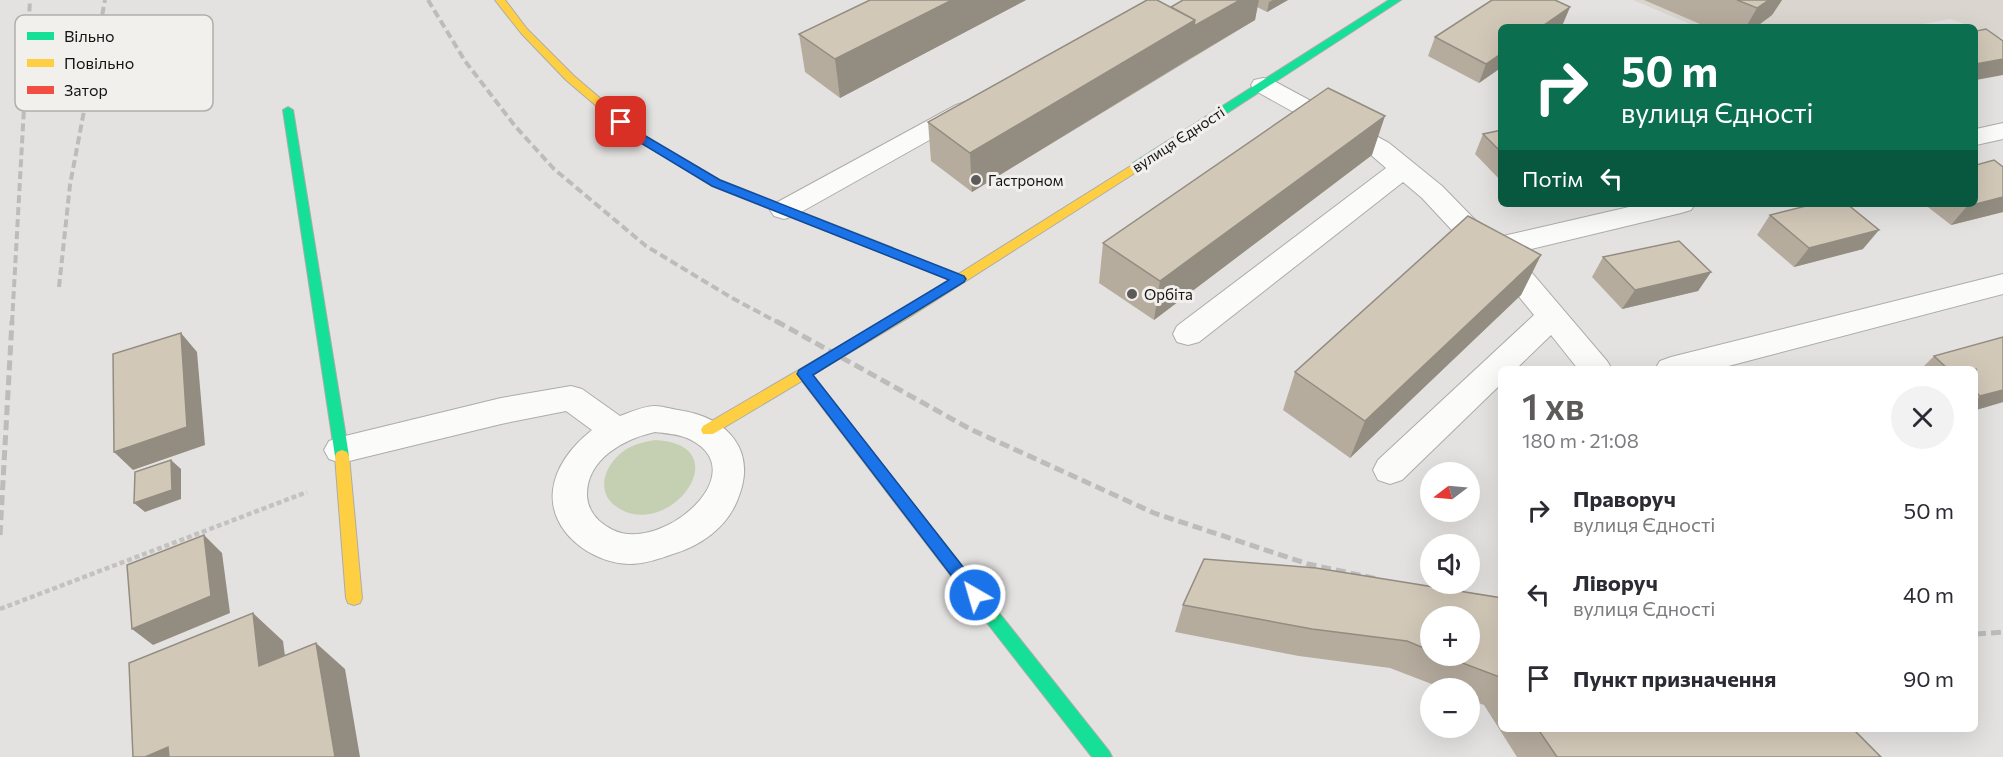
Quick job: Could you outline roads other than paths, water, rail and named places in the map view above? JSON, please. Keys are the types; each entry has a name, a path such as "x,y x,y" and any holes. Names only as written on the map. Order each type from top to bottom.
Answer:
{"street":[{"path":"500,0 524,31 570,78 638,136 716,183 960,279"},
{"name":"вулиця Єдності","path":"708,430 960,279 1396,0"},
{"path":"1263,85 1380,149 1432,192 1473,235 1495,248 1594,366"},
{"path":"784,210 988,97"},
{"path":"288,110 343,464 354,598"},
{"path":"1978,137 2003,131"},
{"path":"1188,334 1403,168"},
{"path":"1495,248 1668,207"},
{"path":"1683,366 2003,284"},
{"path":"1499,366 1552,316"},
{"path":"1390,470 1498,367"},
{"path":"804,374 932,541 1103,757"},
{"path":"343,464 501,411 571,398 617,431"},
{"path":"655,419 681,419 708,430 723,446 729,466 727,488 715,510 690,532 663,544 634,549 607,545 585,533 572,514 568,502 572,478 584,456 604,438 617,431 628,425 655,419"}],"railway":[{"path":"29,15 30,0"},
{"path":"102,15 105,0"},
{"path":"428,0 465,61 515,126 554,169 646,246 732,298 779,323"},
{"path":"12,323 24,111"},
{"path":"59,287 70,185 84,111"},
{"path":"0,535 12,321"},
{"path":"776,321 970,429 1154,513 1308,564 1378,579"},
{"path":"1978,634 2003,632"}],"place":[{"name":"Гастроном","path":"976,180"},
{"name":"Орбіта","path":"1132,294"}]}
